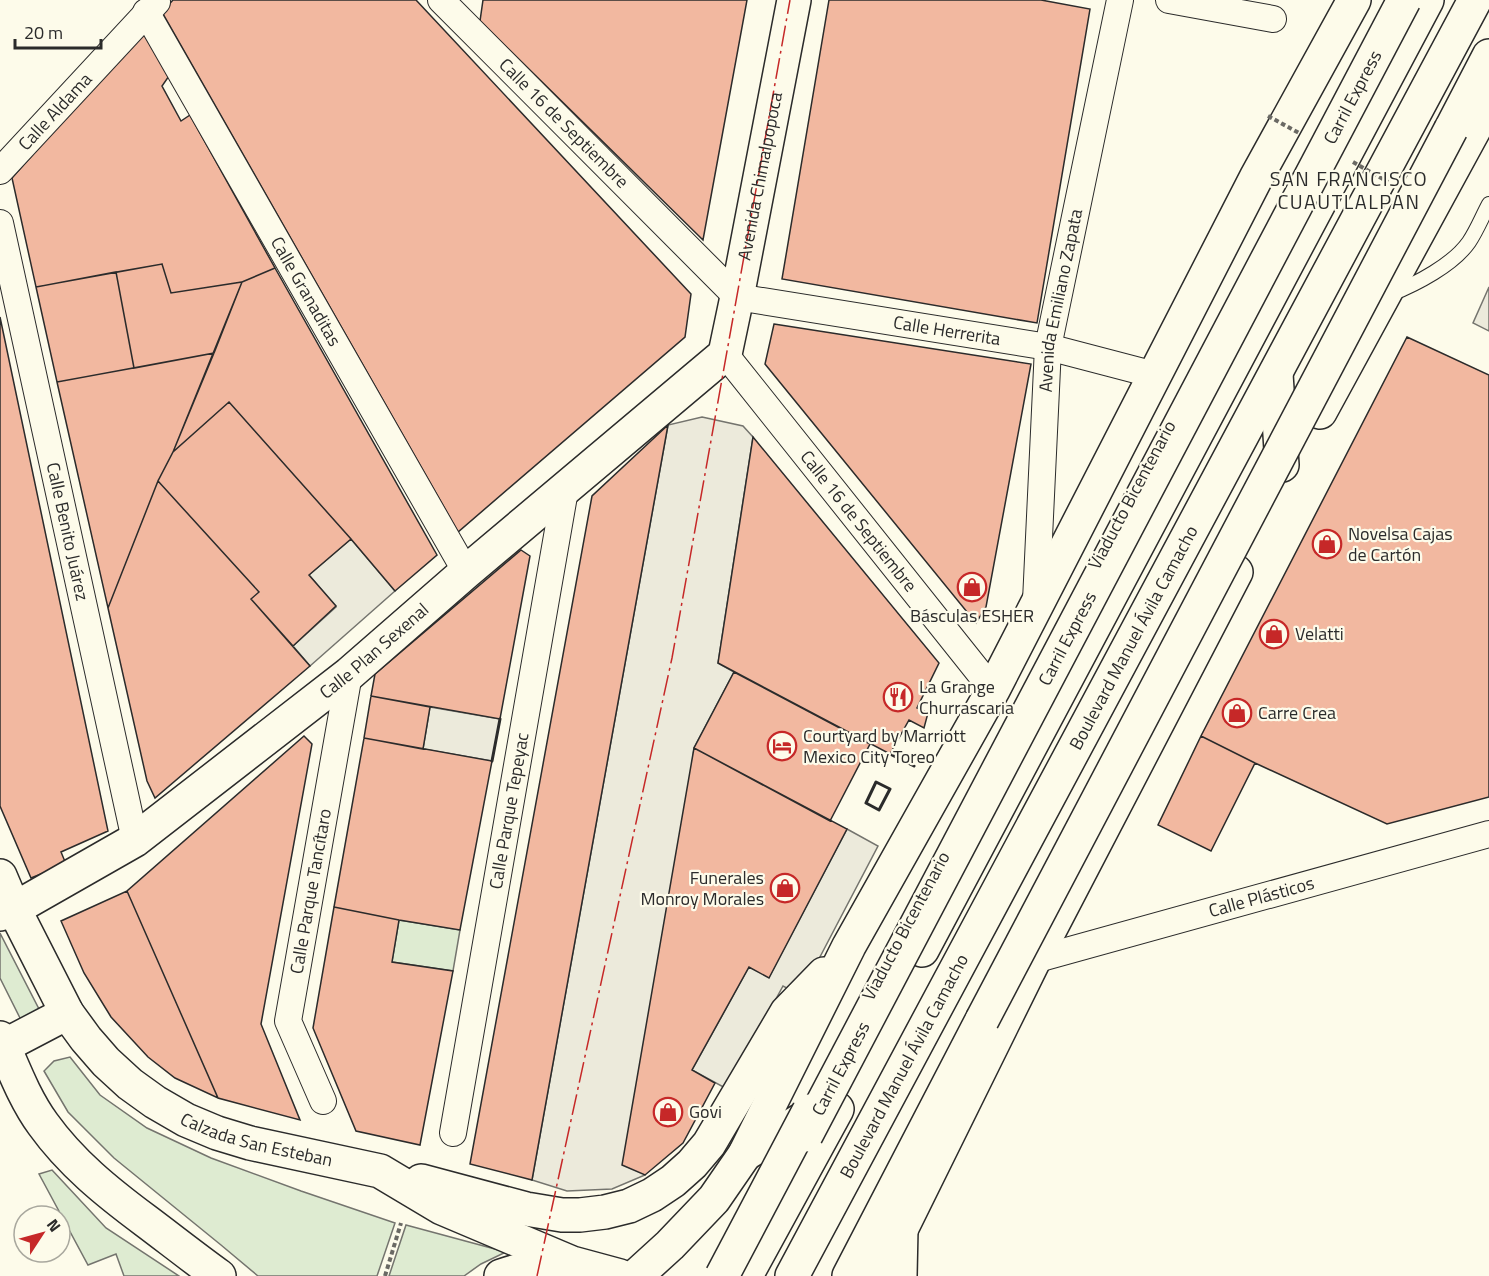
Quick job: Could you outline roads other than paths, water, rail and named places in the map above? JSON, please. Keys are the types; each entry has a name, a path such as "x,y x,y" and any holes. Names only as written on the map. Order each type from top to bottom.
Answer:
{"main road":[{"name":"Avenida Chimalpopoca","path":"725,354 794,0"},
{"path":"636,1276 670,1245 714,1198 745,1154 849,946 993,690 1256,178 1354,0"},
{"name":"Viaducto Bicentenario","path":"722,1276 754,1238 1142,475 1389,0"},
{"name":"Carril Express","path":"731,1276 1404,0"},
{"path":"731,1276 846,1094 1426,0"},
{"name":"Boulevard Manuel Ávila Camacho","path":"792,1276 1475,0"},
{"path":"863,1270 1004,979 1489,57"},
{"path":"863,1270 901,1229 1034,960 1325,403 1489,102"},
{"name":"Calle Plan Sexenal","path":"7,912 135,840 349,674 466,572 725,354"},
{"path":"1276,374 1284,482"},
{"name":"Calzada San Esteban","path":"0,876 7,912 67,1013 106,1062 155,1102 186,1120 217,1133 250,1143 380,1171 442,1208 595,1269"},
{"path":"380,1171 544,1213 562,1215 605,1212 629,1206 652,1195 692,1164 709,1144 788,1012 849,946"},
{"path":"67,1013 2,1042 26,1098 42,1123 83,1171 219,1276"},
{"path":"745,1154 846,1094"},
{"path":"900,1276 901,1229"},
{"path":"704,1276 754,1238"},
{"path":"746,1276 754,1238"},
{"path":"501,1276 546,1264 595,1269"}],"street":[{"name":"Calle 16 de Septiembre","path":"441,0 466,12 737,297"},
{"name":"Avenida Emiliano Zapata","path":"1036,608 1048,347 1120,0"},
{"path":"1169,0 1274,19"},
{"name":"Calle Aldama","path":"0,171 152,6"},
{"name":"Calle Granaditas","path":"152,6 466,572"},
{"name":"Calle Benito Juárez","path":"0,223 135,840"},
{"name":"Calle Herrerita","path":"737,297 1048,347 1155,375"},
{"name":"Calle 16 de Septiembre","path":"725,354 993,690"},
{"name":"Calle Parque Tepeyac","path":"453,1133 565,490"},
{"name":"Calle Parque Tancítaro","path":"323,1101 288,1021 349,674"},
{"name":"Calle Plásticos","path":"1034,960 1489,834"}],"lane":[{"path":"1383,297 1408,288 1450,261 1468,243 1489,204"}],"place":[{"name":"Novelsa Cajas de Cartón","path":"1327,544"},
{"name":"Básculas ESHER","path":"972,587"},
{"name":"Velatti","path":"1274,634"},
{"name":"La Grange Churrascaria","path":"898,697"},
{"name":"Carre Crea","path":"1237,713"},
{"name":"Courtyard by Marriott Mexico City Toreo","path":"782,746"},
{"name":"Funerales Monroy Morales","path":"785,888"},
{"name":"Govi","path":"668,1112"}],"district":[{"name":"SAN FRANCISCO CUAUTLALPAN","path":"1349,190"}]}
